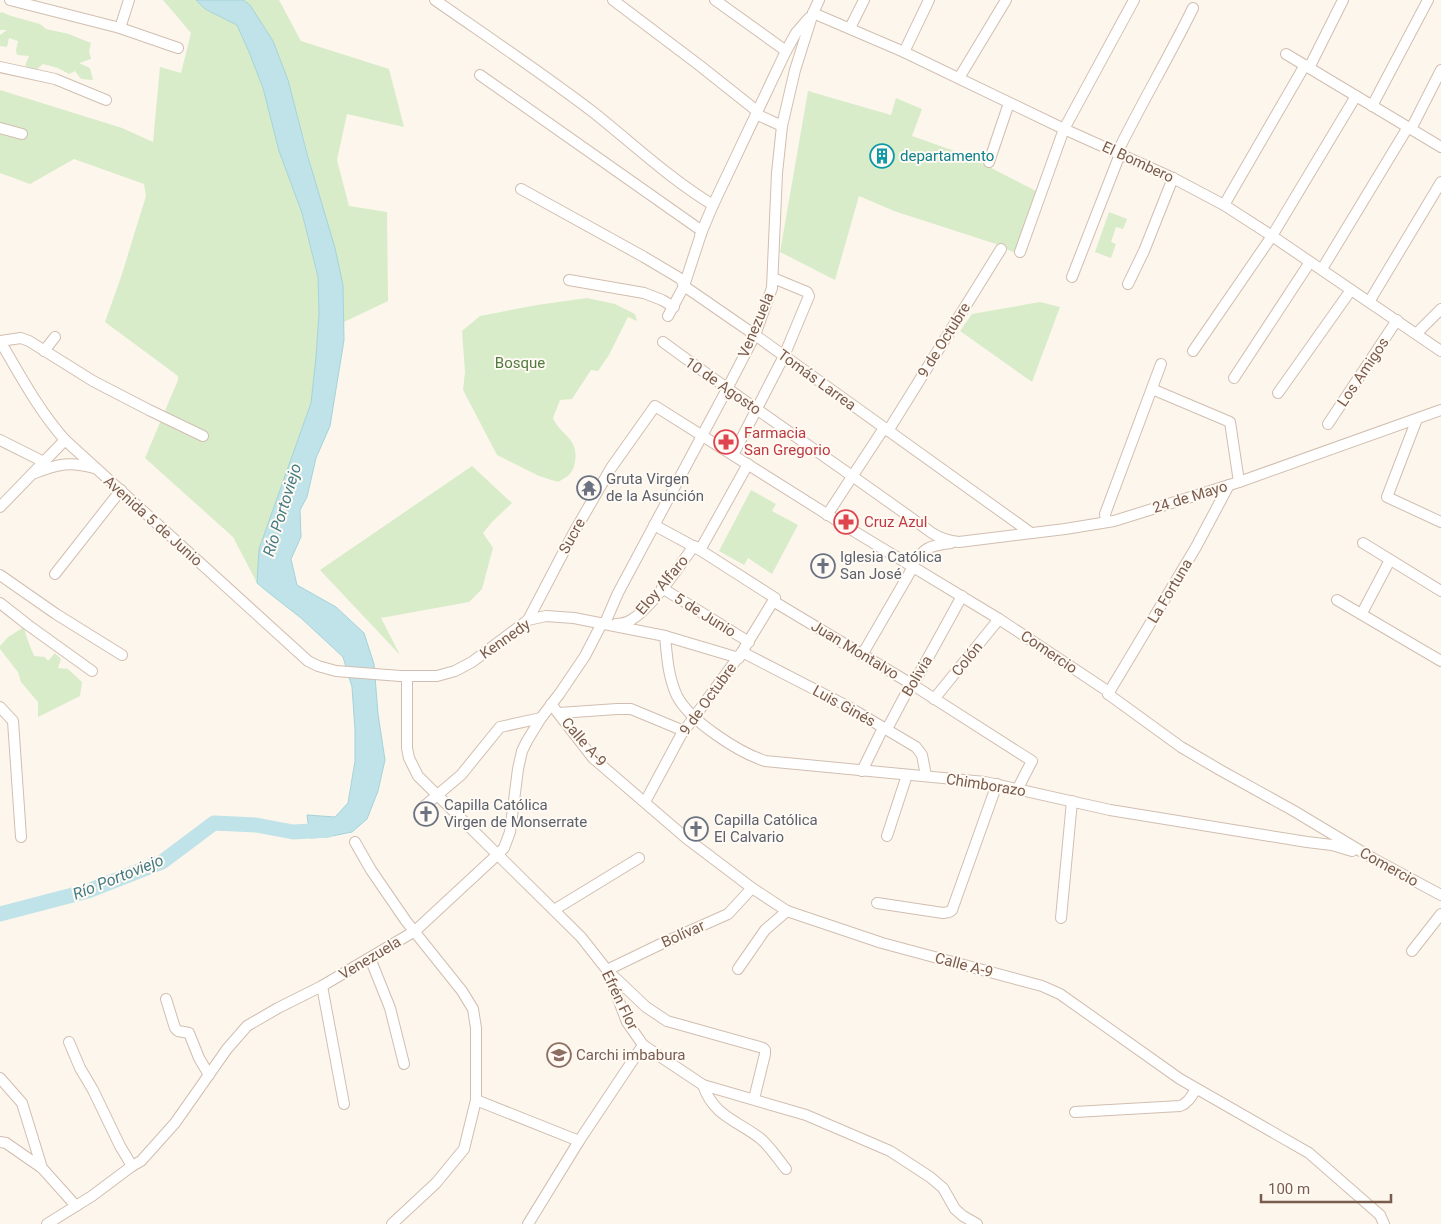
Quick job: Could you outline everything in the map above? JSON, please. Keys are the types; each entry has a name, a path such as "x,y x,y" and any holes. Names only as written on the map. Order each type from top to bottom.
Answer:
{"street":[{"path":"10,0 120,28 178,48"},
{"path":"120,28 128,0"},
{"path":"435,0 537,71 592,112 694,194 713,205"},
{"path":"715,0 786,51"},
{"name":"Venezuela","path":"47,1224 141,1161 175,1123 226,1049 247,1026 322,986 415,931 504,848 510,832 518,769 526,741 606,624 618,593 755,335 770,296 773,278 777,173 782,126 795,70 819,0"},
{"path":"850,28 864,0"},
{"path":"904,52 929,0"},
{"path":"959,78 1006,0"},
{"path":"1020,252 1064,129 1134,0"},
{"path":"1224,205 1307,66 1343,0"},
{"path":"1372,106 1428,0"},
{"path":"617,1 756,112 782,126"},
{"path":"1072,277 1118,154 1136,115 1166,62 1193,8"},
{"path":"569,280 644,294 662,300 671,311 713,205 756,112 796,33 813,13"},
{"name":"El Bombero","path":"813,13 904,52 1064,129 1173,178 1224,205 1322,269 1441,351"},
{"path":"1286,54 1441,147"},
{"path":"0,66 55,78 106,100"},
{"path":"1322,269 1410,128 1441,70"},
{"path":"480,75 702,231"},
{"path":"1193,351 1272,236 1356,96"},
{"path":"990,162 1010,103"},
{"path":"0,128 22,134"},
{"path":"1128,284 1144,251 1173,178"},
{"path":"1369,302 1441,182"},
{"name":"Tomás Larrea","path":"521,189 644,257 1031,533"},
{"name":"9 de Octubre","path":"827,515 852,475 886,429 1001,249"},
{"path":"1234,378 1310,262"},
{"path":"733,455 784,356 809,296 807,292 773,278"},
{"path":"1278,393 1351,290"},
{"path":"1416,334 1441,310"},
{"name":"Los Amigos","path":"1328,424 1397,320"},
{"path":"44,350 55,337"},
{"path":"0,341 21,338 94,381 203,436"},
{"name":"Avenida 5 de Junio","path":"0,341 39,406 53,427 65,440 308,661 336,671 404,676"},
{"name":"10 de Agosto","path":"663,342 932,533"},
{"path":"1106,522 1106,514 1161,364"},
{"path":"1152,389 1230,422 1234,484"},
{"name":"Comercio","path":"655,406 827,515 1000,619 1109,692 1108,694 1181,746 1229,776 1441,895"},
{"name":"Sucre","path":"528,620 573,534 611,468 655,406"},
{"name":"24 de Mayo","path":"932,533 945,540 959,542 1106,522 1234,484 1441,410"},
{"path":"1418,419 1387,497 1441,522"},
{"path":"0,440 44,462"},
{"path":"0,507 65,440"},
{"path":"33,474 59,464 78,464 95,468"},
{"name":"Eloy Alfaro","path":"606,624 625,623 635,617 662,588 697,548 748,464"},
{"name":"La Fortuna","path":"1109,692 1234,484"},
{"path":"54,574 121,490"},
{"path":"1011,519 1014,535"},
{"name":"Juan Montalvo","path":"654,525 697,548 862,655 1032,761 1018,788"},
{"path":"862,655 932,533"},
{"path":"912,567 926,548 959,542"},
{"path":"1363,543 1441,591"},
{"path":"1362,613 1390,560"},
{"path":"0,575 56,614 122,655"},
{"name":"5 de Junio","path":"662,588 749,642"},
{"name":"Bolivia","path":"862,771 962,596"},
{"name":"9 de Octubre","path":"645,802 683,733 749,642 774,599"},
{"path":"1337,600 1441,661"},
{"path":"0,603 28,626 92,671"},
{"name":"Kennedy","path":"404,676 437,676 455,671 472,662 528,620 539,617 574,618 606,624"},
{"name":"Colón","path":"934,699 1000,619"},
{"name":"Luis Ginés","path":"606,624 665,636 740,655 847,706 919,749 926,776"},
{"name":"Chimborazo","path":"665,636 668,666 673,686 682,704 710,731 751,756 765,761 997,784 1110,810 1344,848 1374,859"},
{"name":"Efrén Flor","path":"404,676 407,748 409,758 418,776 581,937 607,970 627,1022 643,1045 703,1085 806,1115 890,1151 930,1176 942,1188 955,1209 977,1224"},
{"name":"Calle A-9","path":"551,704 564,713 570,728 593,758 686,838 752,888 787,911 882,943 1042,986 1060,994 1180,1079 1309,1153 1380,1215 1384,1224"},
{"path":"0,707 13,721 21,837"},
{"path":"564,713 631,709 683,733 694,729 710,731"},
{"path":"422,808 461,774 500,727 540,718"},
{"path":"887,836 907,774"},
{"path":"877,903 943,913 952,910 997,784"},
{"path":"1062,918 1072,801"},
{"path":"1306,842 1316,837 1318,833 1317,825"},
{"path":"355,842 371,870 406,921 462,991 473,1009 476,1028 476,1100 464,1149 436,1183 392,1224"},
{"path":"554,910 639,858"},
{"name":"Bolívar","path":"607,970 728,914 752,888"},
{"path":"738,969 765,930 787,911"},
{"path":"1412,951 1441,914"},
{"path":"370,958 390,1008 404,1064"},
{"path":"607,970 646,1007 667,1021 763,1048 765,1054 754,1099"},
{"path":"322,986 344,1104"},
{"path":"166,998 175,1028 178,1031 189,1033 199,1058 209,1075"},
{"path":"69,1042 80,1068 132,1166"},
{"path":"528,1224 579,1141 643,1045"},
{"path":"0,1078 22,1103 42,1168"},
{"path":"703,1085 707,1097 714,1106 731,1121 760,1138 786,1168"},
{"path":"1075,1112 1180,1106 1189,1100 1196,1089"},
{"path":"476,1100 579,1141"},
{"path":"0,1142 6,1143 42,1168 76,1206"}],"green space":[{"path":"163,0 196,0 205,9 237,25 263,88 279,151 302,213 318,277 319,314 311,403 259,549 257,583 233,537 145,458 178,376 105,322 146,196 144,184 74,159 30,184 0,173 0,90 122,128 153,142 160,67 181,73 191,33"},
{"path":"243,0 279,0 301,41 389,69 404,127 347,114 337,160 349,206 387,212 388,301 344,322 343,285 288,80 273,41 250,5"},
{"path":"0,13 40,24 46,29 69,34 91,43 89,51 91,59 79,63 90,68 93,80 81,79 75,71 69,74 58,68 43,64 36,70 25,66 29,56 17,55 18,41 9,38 7,47 0,46 0,35 7,30 0,30"},
{"path":"808,91 891,115 896,98 922,109 912,136 966,155 1036,191 1015,253 996,244 894,211 859,196 835,280 780,252"},
{"path":"1109,212 1127,219 1123,229 1116,227 1111,242 1116,244 1111,258 1095,252"},
{"name":"Bosque","path":"587,298 615,304 635,314 637,321 628,317 609,355 598,371 591,370 572,399 560,400 553,418 572,442 576,454 571,472 558,482 539,476 497,455 463,390 465,372 462,331 480,316"},
{"path":"1040,302 1060,307 1032,382 960,331 972,314"},
{"path":"472,466 512,503 483,533 493,548 482,589 469,602 381,618 400,655 320,570"},
{"path":"751,490 776,504 772,511 798,525 772,574 748,558 744,565 719,551"},
{"path":"24,627 34,656 45,657 48,661 55,653 61,659 58,668 68,669 82,682 80,696 38,717 38,702 21,682 18,672 0,649 0,646 8,637"}],"water":[{"path":"196,0 243,0 250,5 273,41 288,80 335,248 343,285 344,340 330,426 316,458 307,497 300,510 301,537 291,559 297,585 336,607 364,633 374,664 378,714 385,760 378,791 367,819 352,832 327,837 310,838 307,815 335,817 348,803 355,761 352,687 343,657 301,618 257,583 259,549 311,403 319,314 318,277 302,213 279,151 263,88 249,52 237,25 205,9"}],"waterway":[{"name":"Río Portoviejo","path":"0,914 88,891 162,862 214,823 256,825 293,832 329,830"}],"place":[{"name":"departamento","path":"882,156"},
{"name":"Farmacia San Gregorio","path":"726,442"},
{"name":"Gruta Virgen de la Asunción","path":"589,488"},
{"name":"Cruz Azul","path":"846,522"},
{"name":"Iglesia Católica San José","path":"823,566"},
{"name":"Capilla Católica Virgen de Monserrate","path":"426,814"},
{"name":"Capilla Católica El Calvario","path":"696,829"},
{"name":"Carchi imbabura","path":"559,1055"}]}
